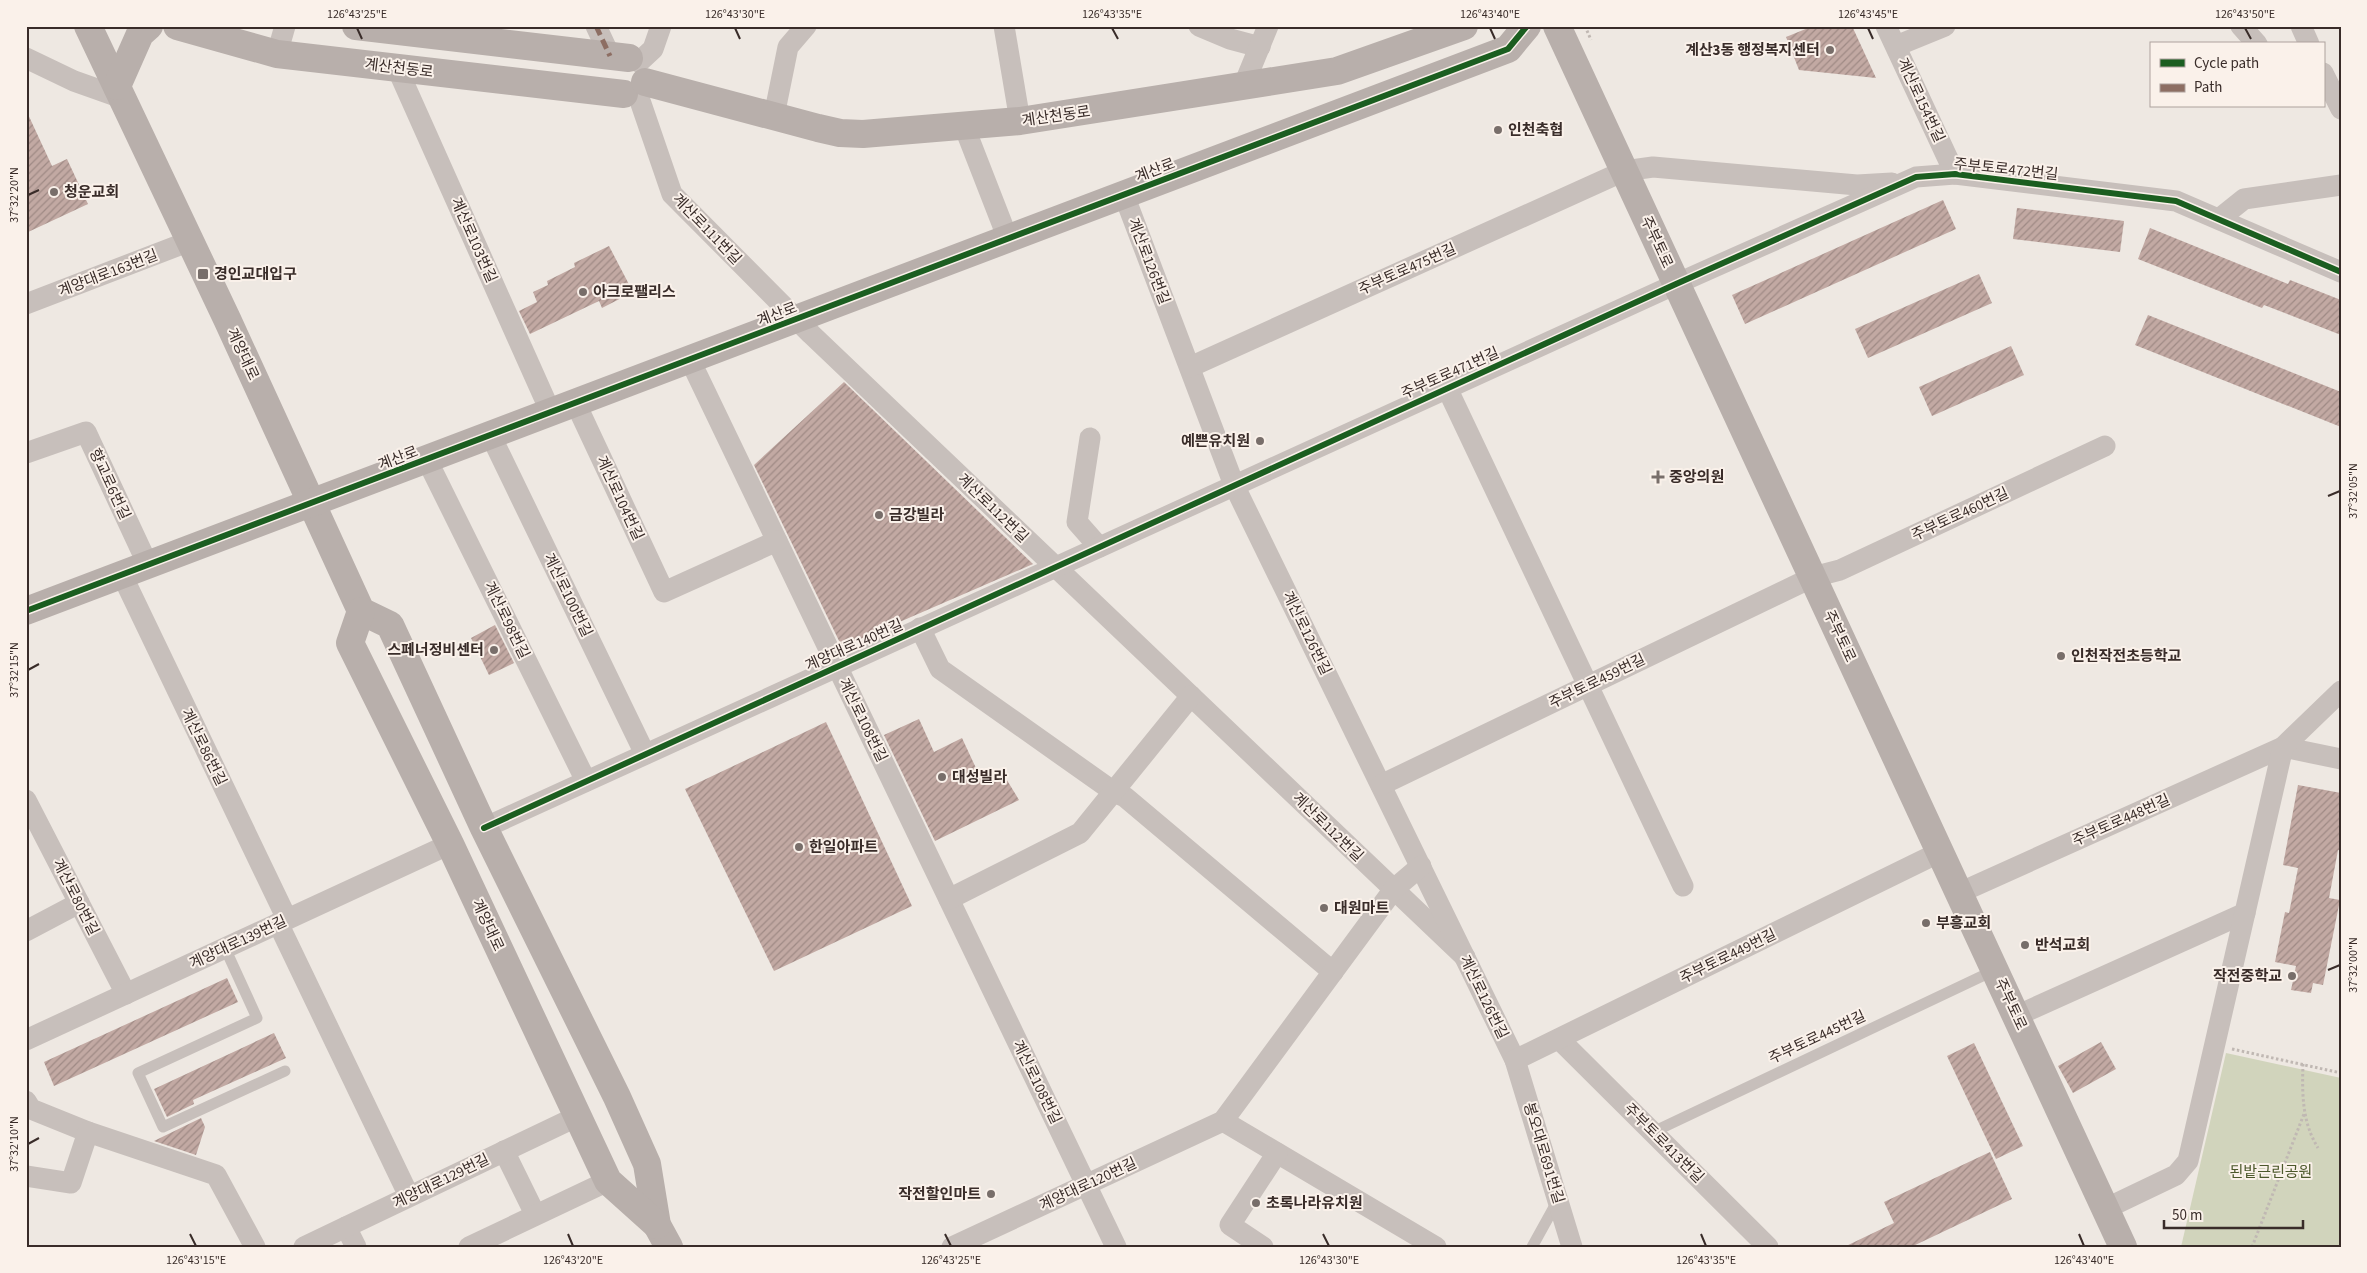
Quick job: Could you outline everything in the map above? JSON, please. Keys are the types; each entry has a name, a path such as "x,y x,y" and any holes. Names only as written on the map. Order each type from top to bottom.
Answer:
{"main road":[{"name":"계양대로","path":"88,26 190,241 361,611 390,625 484,828 617,1097 647,1164 663,1236"},
{"path":"119,92 140,34 149,26"},
{"name":"계산천동로","path":"178,26 277,54 397,68 631,74"},
{"name":"계산천동로","path":"356,26 631,74 774,116 840,133 864,134 1020,121 1337,71 1464,26"},
{"name":"계산로","path":"26,611 1508,49 1527,26"},
{"name":"주부토로","path":"1557,26 2123,1247"},
{"name":"계양대로","path":"361,611 350,643 450,844 608,1181 663,1236"}],"street":[{"path":"277,54 285,26"},
{"name":"계산로111번길","path":"596,26 631,74 672,194 796,320"},
{"path":"631,74 653,48 661,26"},
{"path":"774,116 788,47 806,26"},
{"path":"1004,26 1020,121"},
{"path":"1199,26 1230,39 1260,47"},
{"path":"1243,87 1268,26"},
{"name":"계산로154번길","path":"1886,26 1955,174"},
{"path":"1896,46 1945,26"},
{"path":"2241,26 2255,42"},
{"path":"2301,26 2308,42"},
{"path":"26,58 74,81 119,92"},
{"name":"계산로103번길","path":"397,68 563,408"},
{"path":"2324,75 2333,102"},
{"path":"964,126 1008,239"},
{"name":"주부토로475번길","path":"1190,367 1624,171 1653,167 1857,184 1905,182"},
{"name":"주부토로472번길","path":"1676,284 1916,177 1955,174 2176,201 2341,272"},
{"path":"2219,219 2244,198 2341,185"},
{"name":"계산로126번길","path":"1124,195 1234,485 1515,1060"},
{"name":"계양대로163번길","path":"26,304 190,241"},
{"name":"주부토로471번길","path":"1234,485 1676,284"},
{"name":"계산로112번길","path":"796,320 1465,957"},
{"name":"계산로108번길","path":"690,360 1116,1247"},
{"path":"1447,388 1586,686 1683,886"},
{"name":"계산로104번길","path":"563,408 664,592 777,541"},
{"name":"향교로6번길","path":"26,453 86,432 148,565"},
{"name":"계산로100번길","path":"491,436 645,754"},
{"path":"1090,438 1077,522 1098,547"},
{"name":"주부토로460번길","path":"1813,577 1840,570 2105,446"},
{"name":"계산로98번길","path":"427,460 586,781"},
{"name":"계양대로140번길","path":"484,828 1234,485"},
{"name":"계산로86번길","path":"122,575 409,1196"},
{"name":"주부토로459번길","path":"1381,785 1813,577"},
{"name":"계양대로140번길","path":"920,628 940,669 1114,792"},
{"name":"주부토로448번길","path":"1959,893 2283,747 2341,690"},
{"path":"949,899 1080,833 1191,696"},
{"path":"2106,1209 2176,1175 2188,1161 2283,747 2341,759"},
{"path":"1114,792 1126,797 1333,972"},
{"name":"계산로80번길","path":"26,800 126,994"},
{"name":"계양대로139번길","path":"26,1040 450,844"},
{"name":"주부토로449번길","path":"1515,1060 1940,852"},
{"name":"계양대로120번길","path":"952,1247 1223,1121 1394,890 1421,866"},
{"path":"26,931 79,903"},
{"path":"2016,1016 2245,913"},
{"name":"주부토로413번길","path":"1559,1039 1768,1247"},
{"name":"봉오대로691번길","path":"1515,1060 1572,1247"},
{"path":"26,1100 31,1109 88,1132 216,1175 255,1247"},
{"name":"계양대로129번길","path":"304,1247 578,1116"},
{"path":"1223,1121 1436,1247"},
{"path":"26,1176 71,1183 88,1132"},
{"path":"504,1151 535,1214"},
{"path":"1263,1247 1230,1225 1277,1153"},
{"path":"469,1247 535,1214 608,1181"},
{"path":"346,1227 356,1247"}],"lane":[{"path":"224,948 257,1018 138,1072 163,1127 285,1070"},
{"name":"주부토로445번길","path":"1653,1132 1995,970"},
{"path":"1532,1247 1558,1200"}],"path":[{"path":"1585,26 1591,40"},
{"path":"2215,1046 2341,1072"},
{"path":"2303,1064 2304,1114 2308,1128 2318,1148"},
{"path":"2252,1247 2304,1114"}],"green space":[{"name":"된밭근린공원","path":"2226,1053 2341,1078 2341,1247 2181,1247"}],"building":[{"path":"1813,26 1852,26 1876,78 1799,70 1786,37"},
{"name":"청운교회","path":"26,110 52,166 67,159 88,204 26,233"},
{"path":"1943,200 1956,229 1745,324 1732,295"},
{"path":"2017,208 2124,221 2120,252 2013,239"},
{"path":"2150,228 2288,284 2290,280 2341,300 2341,335 2264,305 2262,308 2138,259"},
{"name":"아크로팰리스","path":"609,246 633,292 602,308 599,301 530,334 519,311 537,302 533,292 548,285 547,281 575,267 574,263"},
{"path":"1979,274 1992,303 1868,358 1855,329"},
{"path":"2148,315 2341,392 2341,427 2135,345"},
{"path":"2011,346 2024,375 1932,416 1919,387"},
{"name":"금강빌라","path":"844,382 1033,564 842,647 754,465"},
{"name":"스페너정비센터","path":"495,625 514,663 489,675 471,638"},
{"name":"대성빌라","path":"919,719 934,752 962,738 982,781 1002,772 1019,800 935,841 884,735"},
{"name":"한일아파트","path":"826,722 912,906 774,971 685,789"},
{"path":"2298,785 2341,793 2341,851 2338,850 2329,898 2340,900 2323,985 2313,983 2311,993 2291,990 2296,966 2275,962 2285,912 2289,913 2298,868 2283,865"},
{"path":"227,978 238,1002 54,1086 44,1062"},
{"path":"274,1033 286,1058 193,1100 194,1104 167,1117 154,1089"},
{"path":"2101,1042 2116,1069 2073,1093 2058,1066"},
{"path":"1974,1043 2023,1146 1996,1159 1947,1056"},
{"path":"201,1118 205,1127 196,1155 154,1141"},
{"path":"1990,1152 2012,1199 1911,1247 1844,1247 1894,1223 1884,1202"}],"marked path":[{"path":"596,26 610,56"}],"cycle path":[{"path":"26,611 1508,49 1527,26"},
{"path":"484,828 1676,284 1916,177 1955,174 2176,201 2341,272"}],"place":[{"name":"계산3동 행정복지센터","path":"1830,50"},
{"name":"인천축협","path":"1498,130"},
{"name":"청운교회","path":"54,192"},
{"name":"경인교대입구","path":"203,274"},
{"name":"아크로팰리스","path":"583,292"},
{"name":"예쁜유치원","path":"1260,441"},
{"name":"중앙의원","path":"1658,477"},
{"name":"금강빌라","path":"879,515"},
{"name":"스페너정비센터","path":"494,650"},
{"name":"인천작전초등학교","path":"2061,656"},
{"name":"대성빌라","path":"942,777"},
{"name":"한일아파트","path":"799,847"},
{"name":"대원마트","path":"1324,908"},
{"name":"부흥교회","path":"1926,923"},
{"name":"반석교회","path":"2025,945"},
{"name":"작전중학교","path":"2292,976"},
{"name":"작전할인마트","path":"991,1194"},
{"name":"초록나라유치원","path":"1256,1203"}]}
